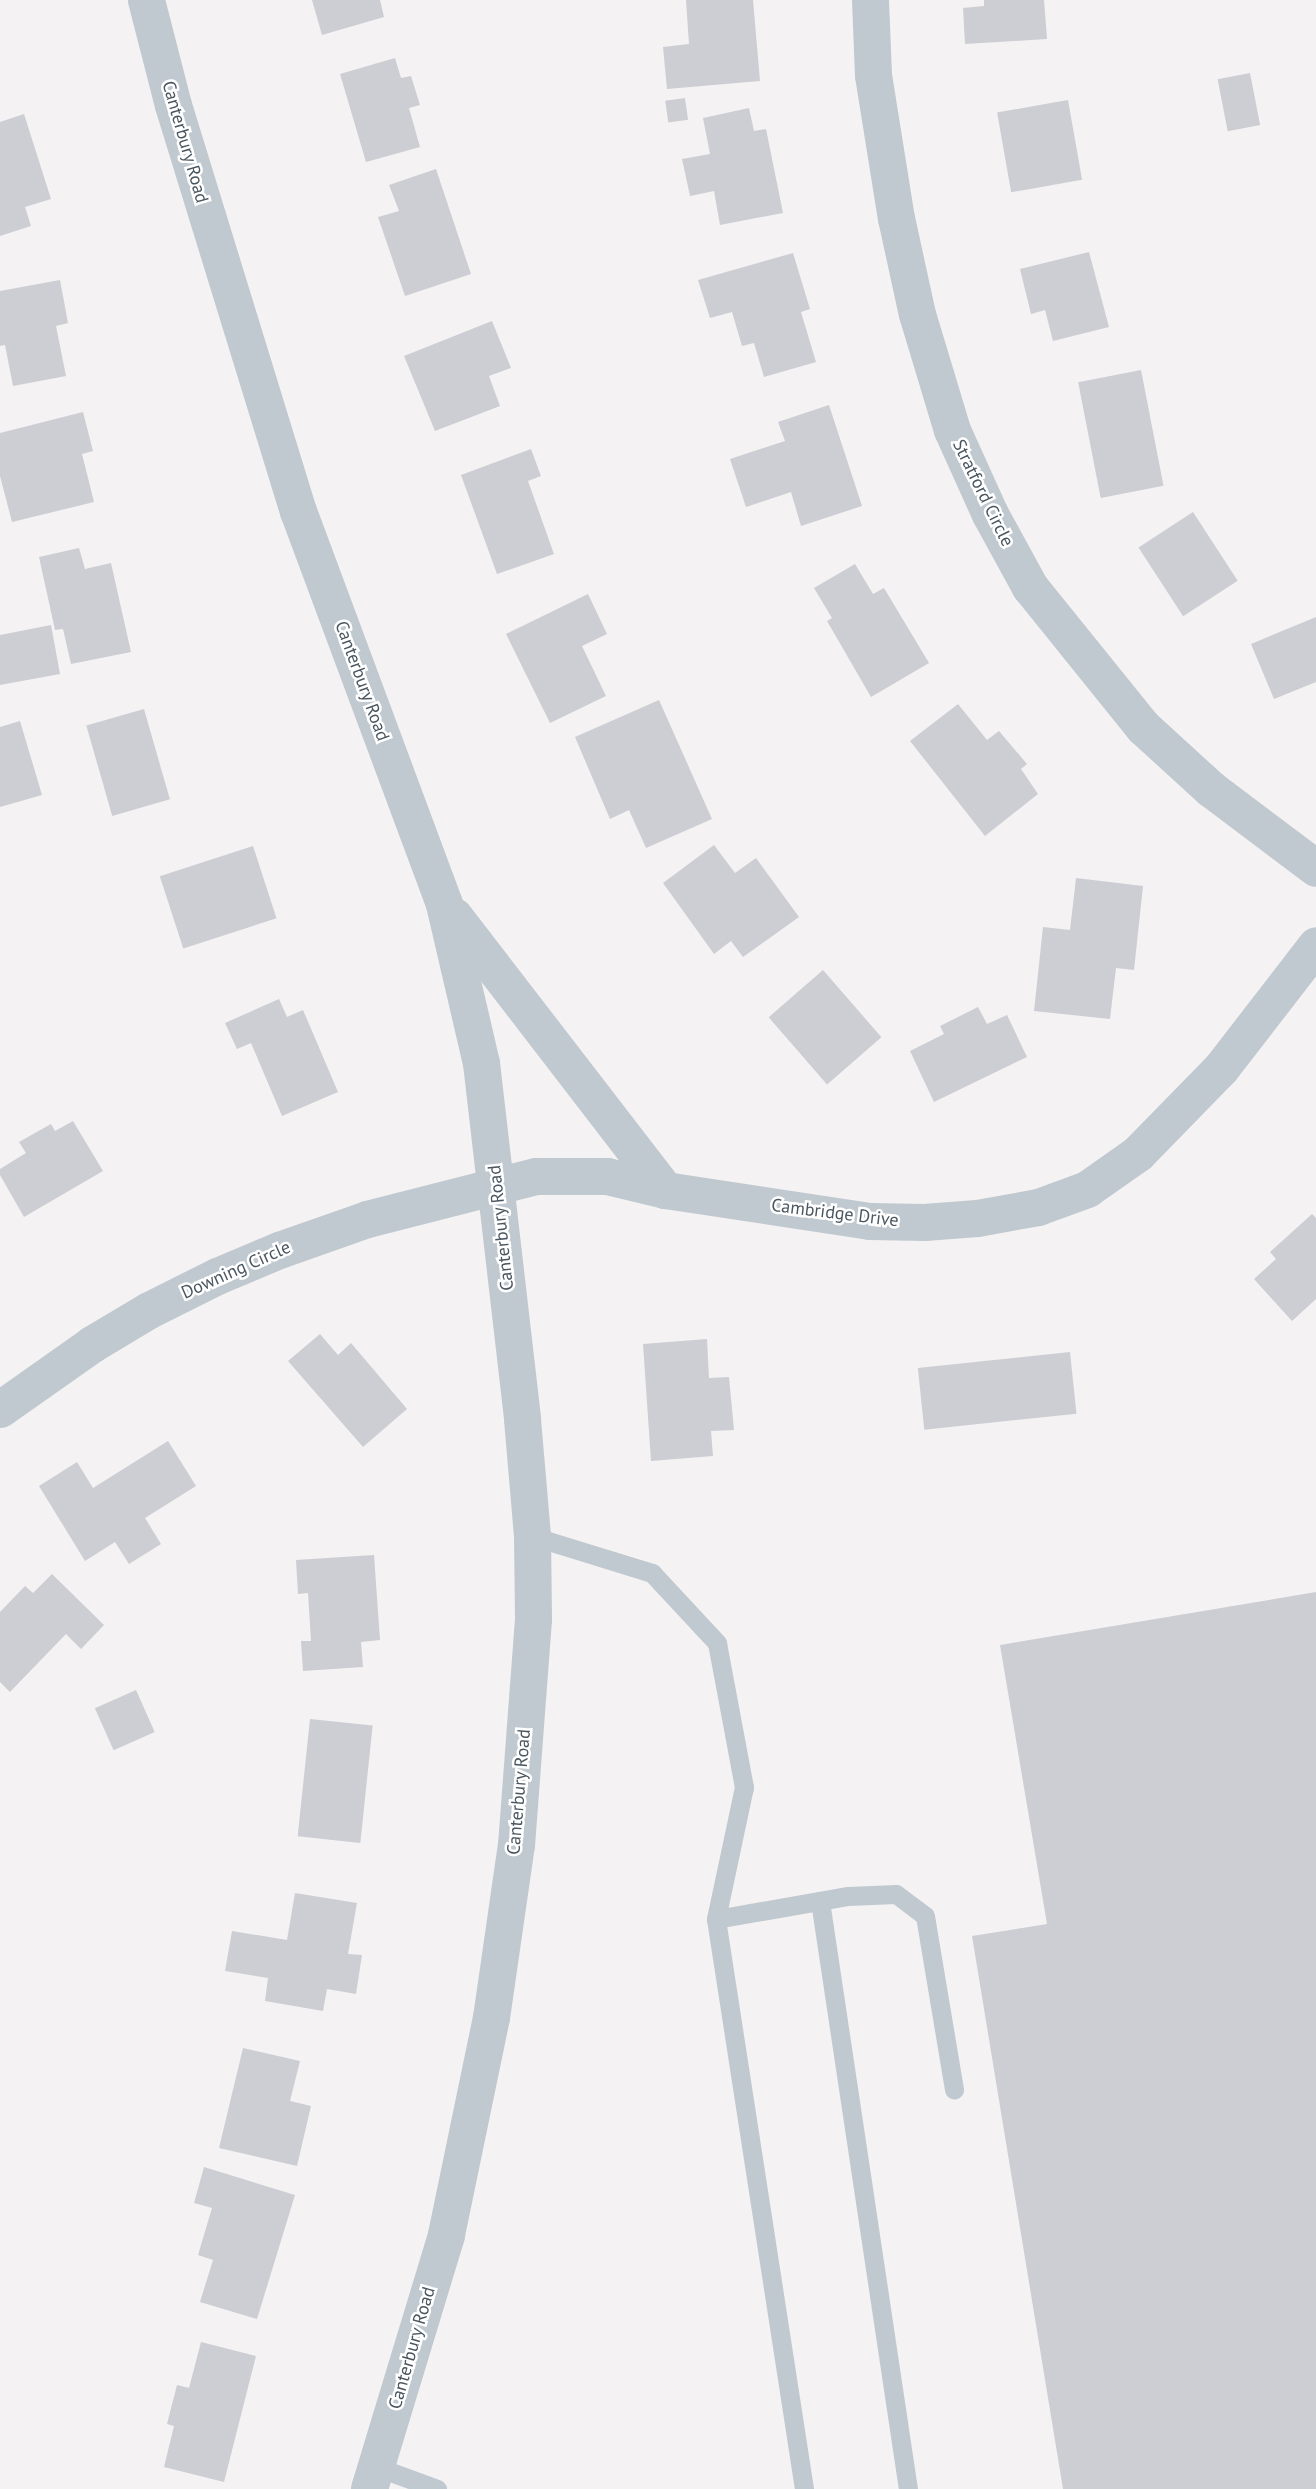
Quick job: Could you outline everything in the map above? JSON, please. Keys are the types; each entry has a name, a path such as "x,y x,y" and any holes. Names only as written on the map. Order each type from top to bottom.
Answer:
{"street":[{"name":"Canterbury Road","path":"146,0 185,144 299,511 444,904 481,1063 497,1185 532,1536 533,1619 516,1844 491,2017 446,2235 373,2478"},
{"name":"Stratford Circle","path":"870,0 873,75 896,218 917,314 952,430 990,514 1030,587 1143,727 1211,789 1316,868"},
{"path":"444,904 664,1190"},
{"name":"Cambridge Drive","path":"497,1185 536,1176 607,1176 664,1190 870,1221 924,1222 977,1218 1038,1207 1087,1189 1138,1153 1221,1068 1316,945"},
{"name":"Downing Circle","path":"0,1409 92,1344 149,1310 217,1276 279,1250 367,1220 497,1185"}],"lane":[{"path":"532,1536 652,1573 717,1643 744,1787 716,1919 804,2489"},
{"path":"716,1919 848,1896 895,1894 925,1916 954,2090"},
{"path":"820,1901 908,2489"},
{"path":"373,2478 437,2489"}],"building":[{"path":"312,0 380,0 384,17 322,35"},
{"path":"686,0 753,0 760,81 667,89 663,47 689,44"},
{"path":"984,0 1044,0 1047,39 965,44 963,8 984,6"},
{"path":"395,58 401,78 411,76 420,105 409,108 420,147 366,162 340,74"},
{"path":"1250,73 1260,125 1228,131 1218,79"},
{"path":"685,98 688,120 668,123 665,101"},
{"path":"1068,100 1082,180 1011,192 997,113"},
{"path":"749,108 754,131 766,129 783,213 720,225 714,191 690,196 682,159 710,154 703,118"},
{"path":"24,114 51,199 25,207 31,226 0,236 0,122"},
{"path":"436,169 471,274 405,296 378,217 399,211 389,185"},
{"path":"1089,252 1109,327 1053,341 1045,310 1031,314 1020,269"},
{"path":"793,253 810,309 801,312 816,362 764,377 754,343 742,346 732,312 710,318 698,280"},
{"path":"60,280 68,323 56,326 66,376 13,386 5,345 0,346 0,291"},
{"path":"492,321 511,368 489,376 500,406 435,431 404,356"},
{"path":"1141,370 1164,486 1101,498 1078,382"},
{"path":"829,405 862,506 801,526 791,492 746,507 730,459 785,441 778,422"},
{"path":"83,412 93,451 82,454 94,502 12,522 0,476 0,433"},
{"path":"531,449 541,476 528,481 554,554 497,574 461,475"},
{"path":"1193,512 1238,581 1183,616 1138,547"},
{"path":"79,548 85,569 111,563 131,652 71,664 63,629 55,630 39,557"},
{"path":"855,564 873,594 884,588 929,663 871,697 827,621 832,618 814,588"},
{"path":"588,594 607,634 582,646 606,696 550,723 506,634"},
{"path":"1316,617 1316,682 1274,699 1251,644"},
{"path":"51,625 60,674 0,685 0,635"},
{"path":"659,700 712,819 646,848 629,810 610,819 575,737"},
{"path":"958,704 987,740 999,731 1027,764 1021,769 1038,794 985,836 910,741"},
{"path":"144,709 170,799 112,816 86,726"},
{"path":"20,721 42,795 0,807 0,727"},
{"path":"714,845 735,873 756,858 799,917 743,957 731,941 714,954 663,883"},
{"path":"253,846 276,918 183,949 160,876"},
{"path":"1076,878 1143,886 1134,970 1116,968 1110,1019 1034,1011 1043,927 1070,930"},
{"path":"823,970 881,1037 827,1084 769,1017"},
{"path":"279,999 287,1017 303,1010 338,1092 282,1116 251,1043 237,1049 225,1023"},
{"path":"978,1007 987,1024 1007,1015 1027,1057 934,1102 910,1051 944,1034 940,1026"},
{"path":"73,1121 103,1171 24,1217 0,1175 0,1169 26,1153 19,1142 51,1124 55,1131"},
{"path":"1312,1214 1316,1218 1316,1299 1292,1321 1254,1279 1276,1259 1270,1252"},
{"path":"320,1334 338,1355 351,1343 407,1409 363,1447 288,1361"},
{"path":"707,1339 709,1378 729,1377 734,1430 711,1431 713,1456 651,1461 643,1344"},
{"path":"1070,1352 1076,1414 924,1430 918,1368"},
{"path":"168,1441 196,1486 145,1518 161,1544 129,1564 115,1542 85,1561 39,1486 77,1462 93,1488"},
{"path":"374,1555 380,1640 361,1642 363,1667 303,1671 301,1641 311,1641 308,1593 298,1594 296,1560"},
{"path":"52,1574 104,1625 81,1649 66,1634 10,1692 0,1682 0,1612 25,1586 33,1593"},
{"path":"1316,1592 1316,2489 1063,2489 972,1936 1047,1924 1000,1645"},
{"path":"136,1690 155,1732 114,1750 95,1708"},
{"path":"310,1719 373,1726 360,1843 298,1836"},
{"path":"295,1893 357,1903 348,1954 362,1955 356,1994 327,1989 323,2011 265,2001 268,1978 225,1971 232,1931 287,1940"},
{"path":"243,2048 300,2061 290,2101 311,2106 297,2166 219,2148"},
{"path":"204,2167 295,2195 257,2319 200,2302 213,2260 198,2255 212,2208 194,2203"},
{"path":"201,2342 256,2356 224,2482 164,2467 174,2426 167,2424 177,2385 189,2388"}]}
